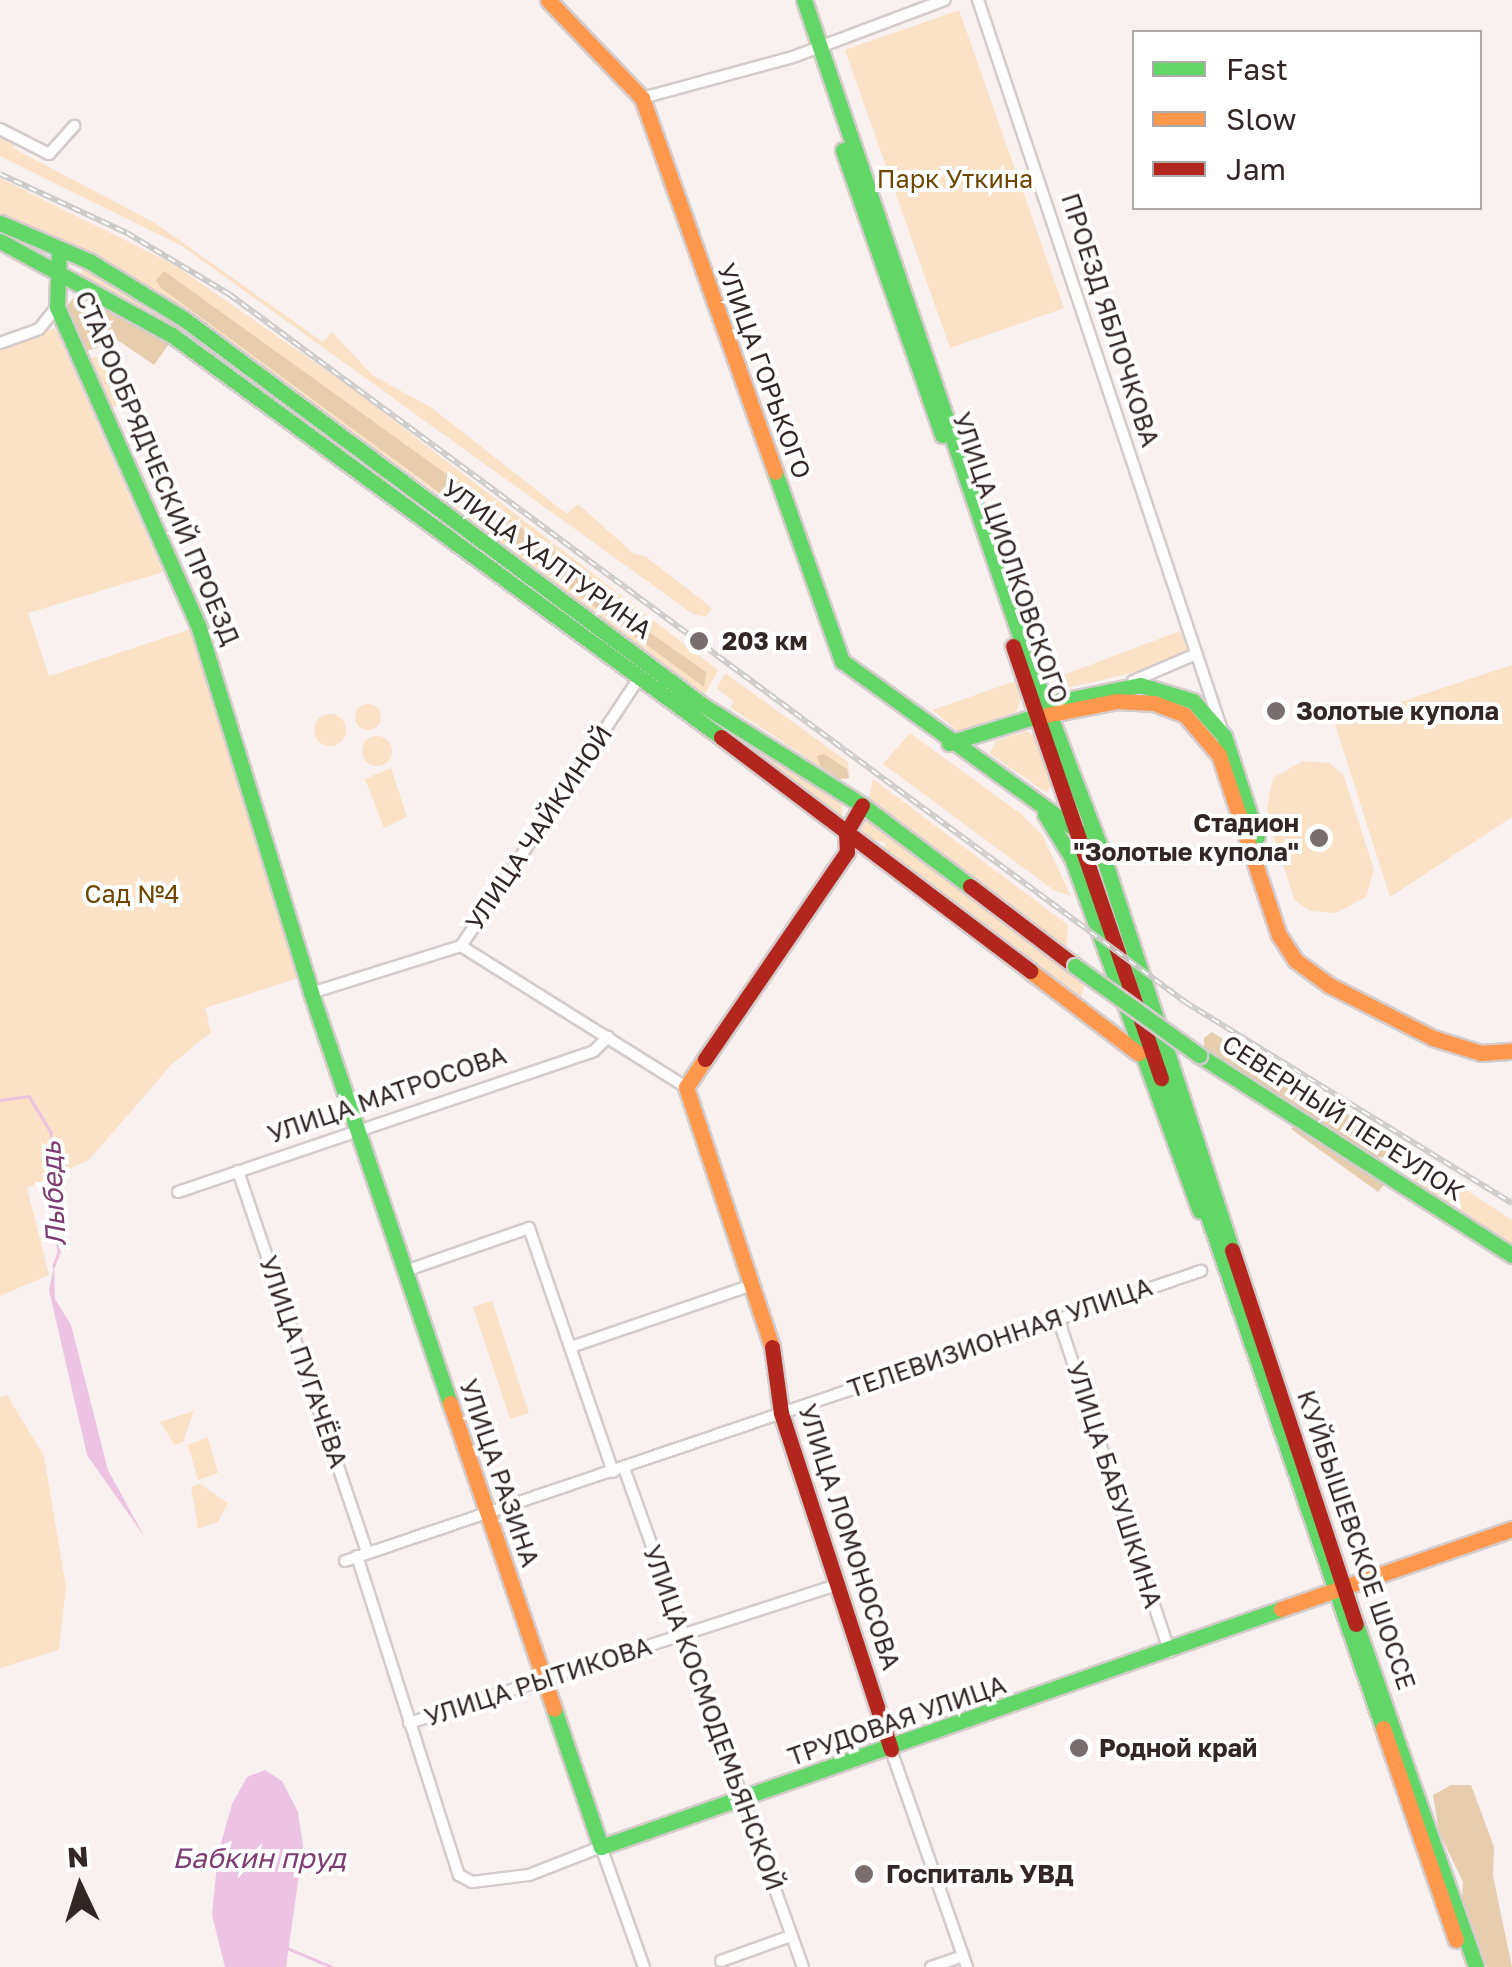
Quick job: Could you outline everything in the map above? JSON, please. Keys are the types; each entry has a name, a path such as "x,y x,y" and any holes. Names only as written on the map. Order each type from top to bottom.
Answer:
{"main road":[{"name":"УЛИЦА ГОРЬКОГО","path":"548,0 642,98 832,644 854,672 948,743 1100,846"},
{"name":"УЛИЦА ЦИОЛКОВСКОГО","path":"793,0 815,49 1045,712 1100,846 1184,1130"},
{"name":"УЛИЦА ЦИОЛКОВСКОГО","path":"804,0 815,49"},
{"name":"УЛИЦА ХАЛТУРИНА","path":"0,223 59,248 184,320 701,704 862,806 1198,1055"},
{"name":"УЛИЦА ХАЛТУРИНА","path":"0,242 58,268 172,335 1138,1052"},
{"name":"СТАРООБРЯДЧЕСКИЙ ПРОЕЗД","path":"59,248 57,307 199,628 310,993"},
{"name":"ПРОЕЗД ЯБЛОЧКОВА","path":"1045,712 1118,685 1175,692 1208,713 1224,736 1284,921 1304,954 1445,1034 1512,1049"},
{"name":"ПРОЕЗД ЯБЛОЧКОВА","path":"1045,712 1118,701 1185,715 1219,754 1279,935 1295,960 1329,986 1433,1038 1481,1053 1512,1049"},
{"name":"УЛИЦА ЦИОЛКОВСКОГО","path":"1045,712 1077,832 1184,1130"},
{"path":"948,743 1045,712"},
{"path":"686,1087 847,852 846,832 862,806"},
{"name":"КУЙБЫШЕВСКОЕ ШОССЕ","path":"1040,807 1072,858 1138,1052 1217,1252 1476,1967"},
{"name":"УЛИЦА РАЗИНА","path":"310,993 601,1847"},
{"name":"СЕВЕРНЫЙ ПЕРЕУЛОК","path":"1198,1055 1512,1255"},
{"name":"УЛИЦА ЛОМОНОСОВА","path":"686,1087 778,1365 780,1413 891,1750"},
{"name":"КУЙБЫШЕВСКОЕ ШОССЕ","path":"1184,1130 1217,1252"},
{"name":"КУЙБЫШЕВСКОЕ ШОССЕ","path":"1184,1130 1466,1967"},
{"name":"ТРУДОВАЯ УЛИЦА","path":"601,1847 891,1750 1512,1529"}],"street":[{"path":"642,98 815,49 946,0"},
{"name":"ПРОЕЗД ЯБЛОЧКОВА","path":"978,0 1224,736"},
{"path":"0,129 50,154 74,126"},
{"path":"0,343 38,329 57,307"},
{"name":"ПРОЕЗД ЯБЛОЧКОВА","path":"1118,685 1196,654"},
{"name":"УЛИЦА ЧАЙКИНОЙ","path":"310,993 461,946 638,680"},
{"path":"461,946 686,1087"},
{"name":"УЛИЦА МАТРОСОВА","path":"178,1192 594,1051 608,1037"},
{"name":"УЛИЦА ПУГАЧЁВА","path":"238,1171 454,1864 472,1882"},
{"name":"УЛИЦА КОСМОДЕМЬЯНСКОЙ","path":"405,1271 529,1228 684,1636 802,1967"},
{"name":"ТЕЛЕВИЗИОННАЯ УЛИЦА","path":"356,1556 1201,1271"},
{"path":"571,1347 752,1285"},
{"name":"УЛИЦА БАБУШКИНА","path":"1058,1318 1170,1652"},
{"name":"УЛИЦА РЫТИКОВА","path":"409,1723 837,1585"},
{"name":"УЛИЦА ЛОМОНОСОВА","path":"891,1750 965,1961"},
{"name":"ТРУДОВАЯ УЛИЦА","path":"472,1882 529,1875 601,1847"},
{"name":"УЛИЦА РАЗИНА","path":"601,1847 644,1967"},
{"path":"721,1960 791,1936"},
{"path":"931,1967 965,1961"}],"green space":[{"name":"Парк Уткина","path":"959,10 1064,308 950,348 845,50"},
{"path":"0,130 18,140 13,148 155,223 323,342 332,332 372,375 432,408 567,514 578,504 634,554 645,556 712,608 706,617 693,614 182,246 0,156"},
{"path":"0,178 173,264 349,386 718,670 703,698 424,484 155,291 0,218"},
{"path":"84,268 178,324 842,798 842,819 174,331 80,274"},
{"name":"Сад №4","path":"55,328 163,572 28,613 49,676 191,629 299,978 205,1008 211,1032 171,1065 89,1160 27,1188 49,1275 0,1296 0,349"},
{"path":"93,357 105,357 122,404 108,407 88,362"},
{"path":"1180,631 1187,649 1179,662 1063,689 1058,677"},
{"path":"1512,665 1512,817 1390,897 1335,724"},
{"path":"725,673 848,762 849,778 839,779 731,708 733,701 717,688"},
{"path":"1019,680 1023,693 1016,712 958,731 932,710"},
{"path":"368,704 377,708 381,717 377,726 368,730 359,726 355,717 359,708"},
{"path":"330,714 341,719 346,730 341,741 330,746 319,741 314,730 319,719"},
{"path":"1027,731 1040,740 1052,782 1047,793 990,754 995,741"},
{"path":"910,733 1021,814 1042,835 1071,896 1055,891 883,764"},
{"path":"377,736 391,745 392,751 383,765 377,766 363,757 362,751 371,737"},
{"name":"Стадион \"Золотые купола\"","path":"1303,761 1329,763 1343,774 1374,870 1366,897 1336,913 1310,911 1295,901 1266,813 1273,778"},
{"path":"391,768 407,817 384,828 365,779"},
{"path":"873,779 1068,925 1066,953 868,803"},
{"path":"868,817 1086,981 1080,999 881,852 886,843 858,836"},
{"path":"1423,1162 1512,1220 1512,1246 1414,1181 1412,1168"},
{"path":"492,1301 529,1413 510,1419 473,1307"},
{"path":"7,1395 44,1456 66,1587 59,1650 0,1668 0,1397"},
{"path":"194,1411 183,1442 175,1445 160,1422"},
{"path":"208,1437 218,1473 198,1480 188,1445"},
{"path":"200,1484 228,1503 218,1522 198,1529 191,1487"}],"shaded area":[{"path":"164,271 637,611 649,632 706,672 704,687 161,288 156,280"},
{"path":"79,291 171,341 154,365 119,341 83,352 65,308"},
{"path":"824,754 847,769 849,778 839,779 820,766 817,756"},
{"path":"1212,1032 1400,1146 1402,1162 1373,1156 1258,1086 1204,1048 1204,1038"},
{"path":"1295,1125 1386,1182 1378,1192 1291,1129"},
{"path":"1451,1785 1471,1785 1494,1847 1493,1876 1512,1967 1487,1967 1462,1897 1463,1882 1439,1832 1433,1795"}],"water":[{"path":"54,1266 55,1299 71,1325 108,1470 144,1536 87,1455 49,1290"},
{"name":"Бабкин пруд","path":"265,1770 282,1781 298,1812 303,1846 286,1967 225,1967 212,1915 218,1854 232,1804 247,1777"}],"waterway":[{"name":"Лыбедь","path":"0,1100 29,1096 51,1132 55,1177 48,1188 59,1252 54,1266"},
{"path":"287,1948 332,1967"}],"railway":[{"path":"0,174 127,233 229,294 1185,1002 1512,1203"}],"traffic: fast":[{"path":"804,0 1024,648 1100,847 1232,1250"},
{"path":"843,150 942,435"},
{"path":"0,223 89,261 184,319 701,704 862,805 970,886"},
{"path":"0,241 172,335 721,737"},
{"path":"59,248 57,307 199,628 311,993 450,1403"},
{"path":"775,472 842,661 1100,847"},
{"path":"1046,704 1140,685 1193,701 1224,736 1257,837"},
{"path":"949,743 1037,716"},
{"path":"1045,814 1072,858 1200,1211"},
{"path":"1075,966 1199,1055"},
{"path":"1199,1055 1512,1255"},
{"path":"1161,1078 1383,1728"},
{"path":"554,1709 601,1847 1281,1609"},
{"path":"1356,1624 1476,1967"}],"traffic: slow":[{"path":"548,0 642,98 775,472"},
{"path":"1041,716 1117,701 1154,703 1185,715 1219,755 1279,935 1295,960 1329,985 1433,1038 1481,1053 1512,1051"},
{"path":"1030,971 1138,1053"},
{"path":"705,1059 686,1087 772,1347"},
{"path":"450,1403 554,1709"},
{"path":"1281,1609 1512,1529"},
{"path":"1383,1728 1456,1940"}],"traffic: jam":[{"path":"1013,646 1161,1078"},
{"path":"721,737 1030,971"},
{"path":"705,1059 847,852 846,833 862,805"},
{"path":"970,886 1075,966"},
{"path":"1232,1250 1356,1624"},
{"path":"772,1347 781,1413 891,1750"}],"place":[{"name":"203 км","path":"699,641"},
{"name":"Золотые купола","path":"1276,711"},
{"name":"Стадион \"Золотые купола\"","path":"1319,838"},
{"name":"Родной край","path":"1079,1748"},
{"name":"Госпиталь УВД","path":"864,1874"}]}
